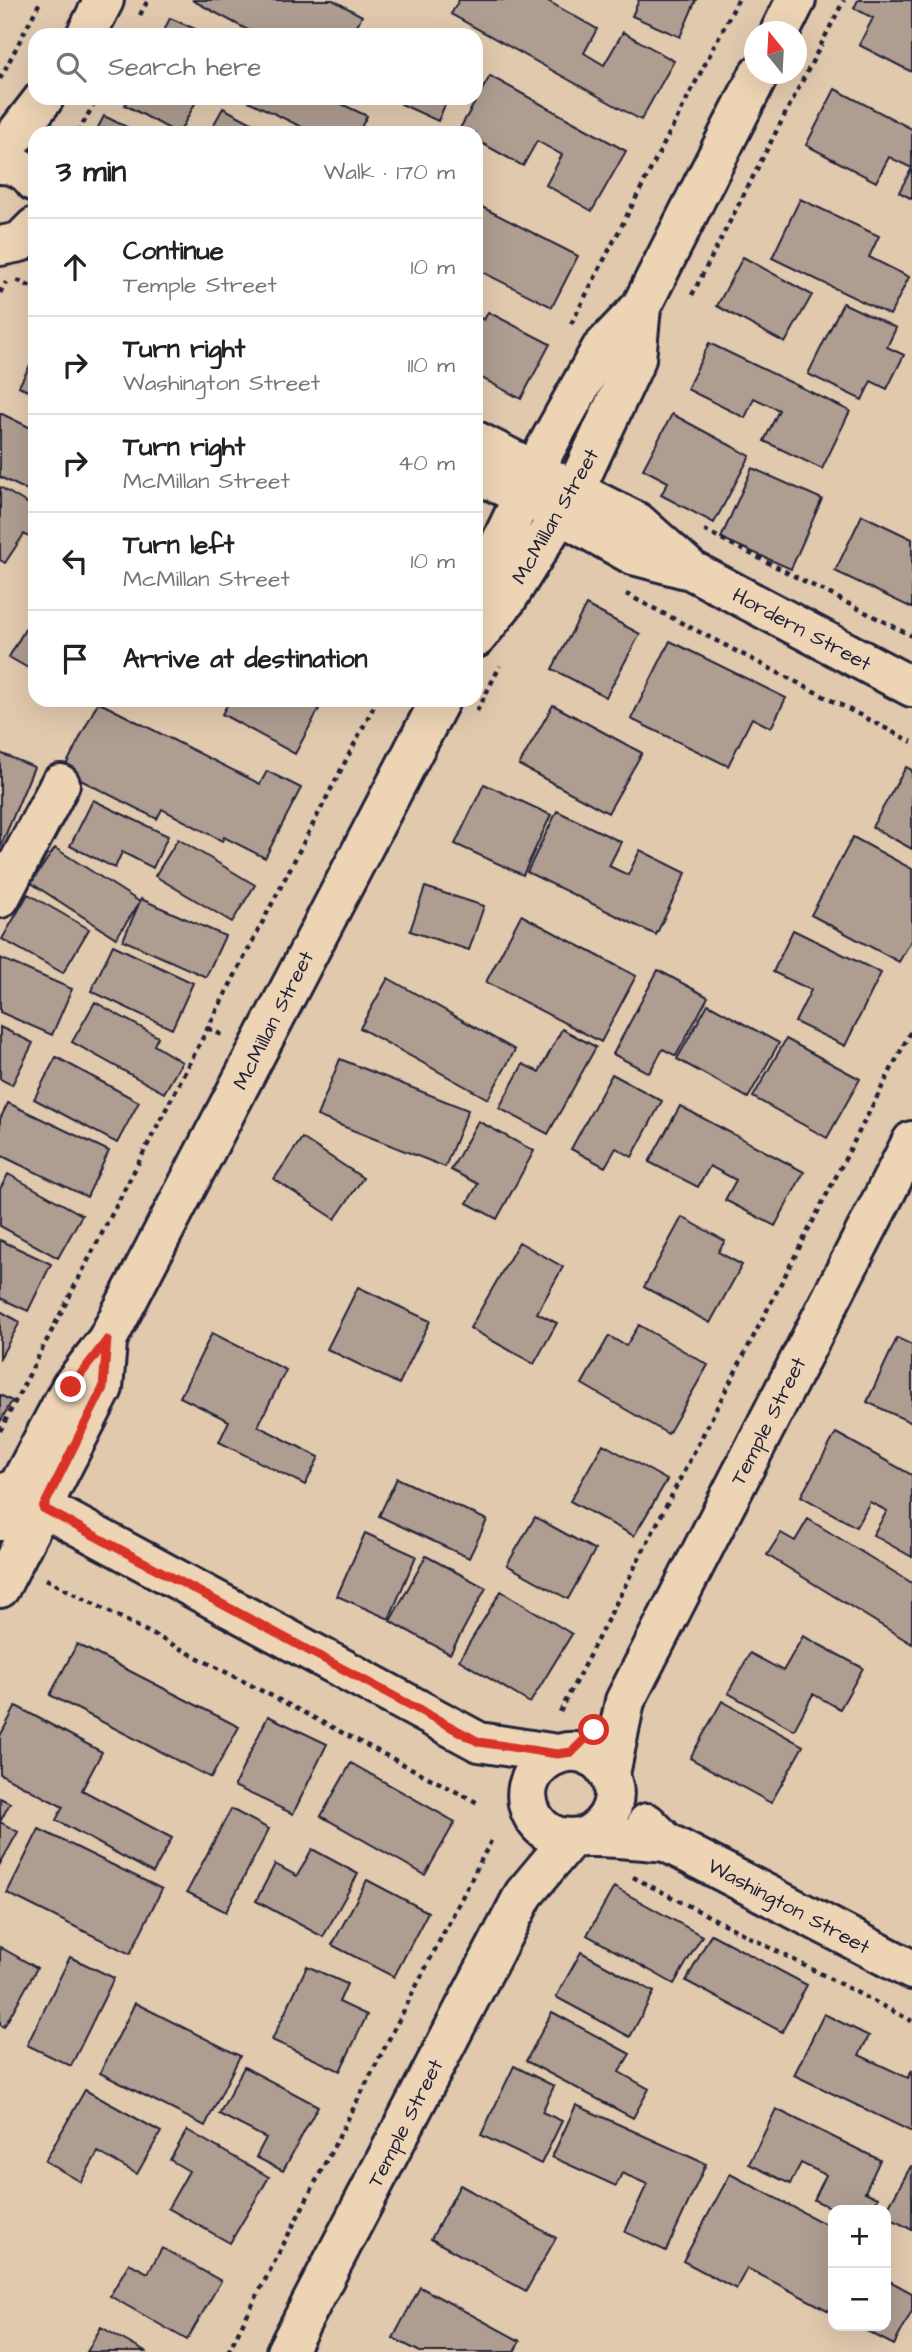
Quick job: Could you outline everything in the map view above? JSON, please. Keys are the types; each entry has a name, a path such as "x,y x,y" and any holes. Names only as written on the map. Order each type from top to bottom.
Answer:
{"street":[{"path":"90,28 104,0"},
{"path":"786,21 796,0"},
{"name":"McMillan Street","path":"483,579 527,484 601,349 641,307 754,84"},
{"path":"0,155 39,105"},
{"path":"50,126 58,105"},
{"name":"McMillan Street","path":"483,629 507,600 567,502 636,359 641,307"},
{"name":"Hordern Street","path":"483,447 527,484"},
{"name":"Hordern Street","path":"483,475 527,484 567,502 637,522 691,570 912,687"},
{"name":"McMillan Street","path":"0,1588 15,1501 71,1387 107,1340 436,707"},
{"path":"0,898 60,784"},
{"name":"Temple Street","path":"612,1781 625,1701 912,1141"},
{"path":"15,1501 479,1742 593,1759 612,1781 614,1804 608,1818 598,1830 578,1838 556,1836 542,1829 479,1742"},
{"name":"Temple Street","path":"565,1753 625,1701"},
{"path":"530,1809 528,1787 534,1773 544,1762 565,1753"},
{"name":"Washington Street","path":"612,1781 666,1842 912,1970"},
{"name":"Temple Street","path":"524,1894 530,1809"},
{"name":"Temple Street","path":"286,2352 524,1894 578,1838"},
{"name":"Washington Street","path":"578,1838 666,1842"}],"path":[{"path":"0,79 41,0"},
{"path":"566,334 738,0"},
{"path":"82,126 93,105"},
{"path":"617,589 912,741"},
{"path":"0,1431 373,707"},
{"path":"560,1713 912,1029"},
{"path":"44,1578 480,1804"},
{"path":"228,2352 494,1837"},
{"path":"622,1872 912,2021"}],"building":[{"path":"192,0 333,0 362,16 356,28 244,28"},
{"path":"459,0 546,0 597,29 584,53 604,65 623,32 674,61 641,120 483,32 483,28 476,28 451,14"},
{"path":"639,0 696,0 680,37 632,16"},
{"path":"858,0 912,0 912,72 859,45 873,18 854,8"},
{"path":"170,18 193,28 165,28"},
{"path":"490,76 626,151 592,211 546,185 562,155 537,141 523,166 483,144 483,126 461,126 473,105 483,105 483,88"},
{"path":"835,89 912,129 912,168 889,157 876,182 806,145"},
{"path":"125,105 194,105 183,126 164,126"},
{"path":"256,105 344,105 367,116 362,126 300,126"},
{"path":"403,105 445,105 438,121"},
{"path":"223,108 258,126 213,126"},
{"path":"104,116 125,126 99,126"},
{"path":"912,168 912,199 899,192"},
{"path":"800,199 879,236 869,257 909,277 890,315 772,258"},
{"path":"483,208 578,256 552,307 483,272"},
{"path":"743,257 812,295 785,343 717,306"},
{"path":"843,303 896,328 887,347 904,355 887,389 871,381 862,400 808,374"},
{"path":"488,312 550,344 521,399 483,379 484,320"},
{"path":"709,343 850,411 822,469 764,441 779,410 754,398 745,418 687,389"},
{"path":"28,369 28,391 19,386"},
{"path":"0,413 28,427 28,491 0,477"},
{"path":"672,414 750,456 714,523 661,495 668,482 643,469"},
{"path":"752,468 822,499 791,569 721,538"},
{"path":"0,487 28,504 28,537 24,534 5,563 0,560"},
{"path":"862,515 912,539 912,608 835,571"},
{"path":"586,605 640,634 606,697 552,669"},
{"path":"28,624 28,668 9,657"},
{"path":"670,641 786,698 771,728 752,718 728,766 631,719"},
{"path":"553,705 642,753 608,813 519,765"},
{"path":"95,707 108,707 260,784 267,771 301,788 265,858 224,837 222,841 162,809 157,819 63,771"},
{"path":"226,707 319,709 295,754 222,714"},
{"path":"0,753 34,767 0,848"},
{"path":"906,767 912,770 912,849 872,827"},
{"path":"484,784 551,815 523,875 455,844"},
{"path":"93,800 168,836 153,868 122,852 115,868 70,846"},
{"path":"557,811 621,842 609,866 628,875 640,850 686,873 656,935 527,872"},
{"path":"853,837 912,869 912,939 899,962 811,915"},
{"path":"178,839 255,885 232,922 155,876"},
{"path":"55,848 140,902 116,938 31,883"},
{"path":"425,887 484,906 469,950 410,931"},
{"path":"28,894 89,929 63,973 2,939"},
{"path":"141,899 225,936 206,977 123,940"},
{"path":"521,915 636,976 601,1042 486,982"},
{"path":"793,930 881,973 845,1046 795,1022 811,990 773,972"},
{"path":"113,945 193,983 172,1029 91,991"},
{"path":"0,958 72,989 52,1035 0,1012"},
{"path":"658,970 708,997 676,1056 663,1049 649,1073 613,1054"},
{"path":"388,978 515,1050 488,1099 360,1028"},
{"path":"95,1002 158,1037 154,1045 182,1062 164,1093 72,1042"},
{"path":"708,1004 779,1043 748,1098 677,1059"},
{"path":"0,1027 33,1043 12,1085 0,1079"},
{"path":"562,1029 596,1047 548,1134 499,1108 523,1064 539,1072"},
{"path":"786,1039 860,1079 827,1138 753,1097"},
{"path":"56,1057 139,1102 117,1143 34,1099"},
{"path":"340,1059 468,1110 445,1167 317,1116"},
{"path":"612,1074 662,1101 632,1157 616,1148 605,1167 571,1149"},
{"path":"8,1103 109,1151 87,1197 0,1155 0,1119"},
{"path":"680,1106 804,1172 775,1226 725,1200 736,1180 710,1166 698,1187 649,1162"},
{"path":"478,1121 534,1151 497,1219 467,1203 478,1184 451,1170"},
{"path":"302,1138 363,1178 335,1219 274,1179"},
{"path":"8,1174 82,1215 58,1258 0,1226 0,1189"},
{"path":"682,1217 725,1241 718,1252 742,1265 710,1323 644,1287"},
{"path":"0,1240 51,1264 28,1311 0,1298"},
{"path":"519,1242 563,1267 537,1313 557,1323 534,1364 470,1328"},
{"path":"358,1287 430,1321 399,1384 327,1349"},
{"path":"0,1311 20,1322 0,1358"},
{"path":"639,1325 708,1365 668,1434 582,1384 609,1336 626,1346"},
{"path":"212,1333 286,1370 258,1426 319,1457 305,1485 219,1442 229,1421 180,1397"},
{"path":"897,1338 912,1345 912,1423 867,1402"},
{"path":"0,1395 12,1401 0,1422"},
{"path":"836,1433 912,1475 912,1557 873,1535 887,1511 870,1502 856,1527 801,1496"},
{"path":"603,1444 667,1480 634,1536 570,1501"},
{"path":"397,1478 487,1520 469,1558 379,1516"},
{"path":"535,1517 595,1550 568,1599 507,1565"},
{"path":"808,1519 912,1583 912,1644 767,1555 781,1533 795,1541"},
{"path":"365,1533 416,1556 389,1619 337,1596"},
{"path":"426,1556 486,1588 450,1654 390,1621"},
{"path":"501,1591 572,1634 530,1703 459,1660"},
{"path":"803,1636 863,1668 840,1709 813,1694 794,1730 728,1693 750,1653 783,1671"},
{"path":"77,1644 239,1727 211,1778 50,1695"},
{"path":"722,1701 803,1746 771,1803 690,1758"},
{"path":"16,1706 102,1752 82,1790 172,1838 153,1873 56,1820 63,1807 0,1774 0,1736"},
{"path":"268,1716 327,1744 293,1814 234,1786"},
{"path":"351,1763 455,1822 425,1875 321,1816"},
{"path":"0,1798 10,1803 0,1822"},
{"path":"231,1809 269,1829 226,1912 187,1892"},
{"path":"0,1822 18,1832 0,1864"},
{"path":"39,1829 162,1889 130,1954 7,1893"},
{"path":"312,1849 358,1874 323,1937 256,1901 275,1864 297,1876"},
{"path":"367,1880 428,1912 394,1977 332,1945"},
{"path":"614,1887 702,1936 674,1984 587,1935"},
{"path":"711,1934 807,1985 782,2032 686,1981"},
{"path":"0,1947 37,1968 4,2027 0,2025"},
{"path":"581,1952 654,1992 630,2037 556,1997"},
{"path":"70,1957 114,1978 71,2066 27,2045"},
{"path":"307,1966 347,1984 339,2002 367,2015 340,2071 272,2040"},
{"path":"135,2003 240,2056 205,2126 100,2073"},
{"path":"552,2012 630,2054 619,2072 649,2089 633,2118 526,2061"},
{"path":"824,2014 869,2036 859,2055 908,2078 912,2070 912,2132 794,2075"},
{"path":"514,2066 554,2086 542,2112 562,2121 541,2164 481,2135"},
{"path":"244,2067 318,2106 283,2171 256,2157 266,2138 219,2114"},
{"path":"85,2090 161,2132 137,2174 98,2152 81,2182 45,2161"},
{"path":"576,2105 706,2164 666,2251 625,2232 647,2184 622,2173 616,2186 552,2157"},
{"path":"776,2109 880,2160 865,2192 878,2198 874,2205 828,2206 814,2200 826,2175 801,2163 790,2184 749,2164"},
{"path":"187,2130 269,2177 230,2243 168,2208 189,2171 170,2160"},
{"path":"912,2166 912,2230 891,2219 889,2205"},
{"path":"730,2174 828,2225 828,2310 747,2268 736,2289 683,2261"},
{"path":"460,2185 556,2238 526,2291 431,2239"},
{"path":"162,2248 221,2281 187,2340 110,2296 129,2263 148,2273"},
{"path":"891,2282 912,2293 912,2311 894,2345 867,2331 891,2331"},
{"path":"420,2287 520,2341 514,2352 420,2352 393,2338"},
{"path":"101,2327 145,2352 87,2352"}],"route":[{"path":"71,1387 107,1340 103,1388 43,1508 479,1742 557,1754 572,1752 594,1730"}]}
